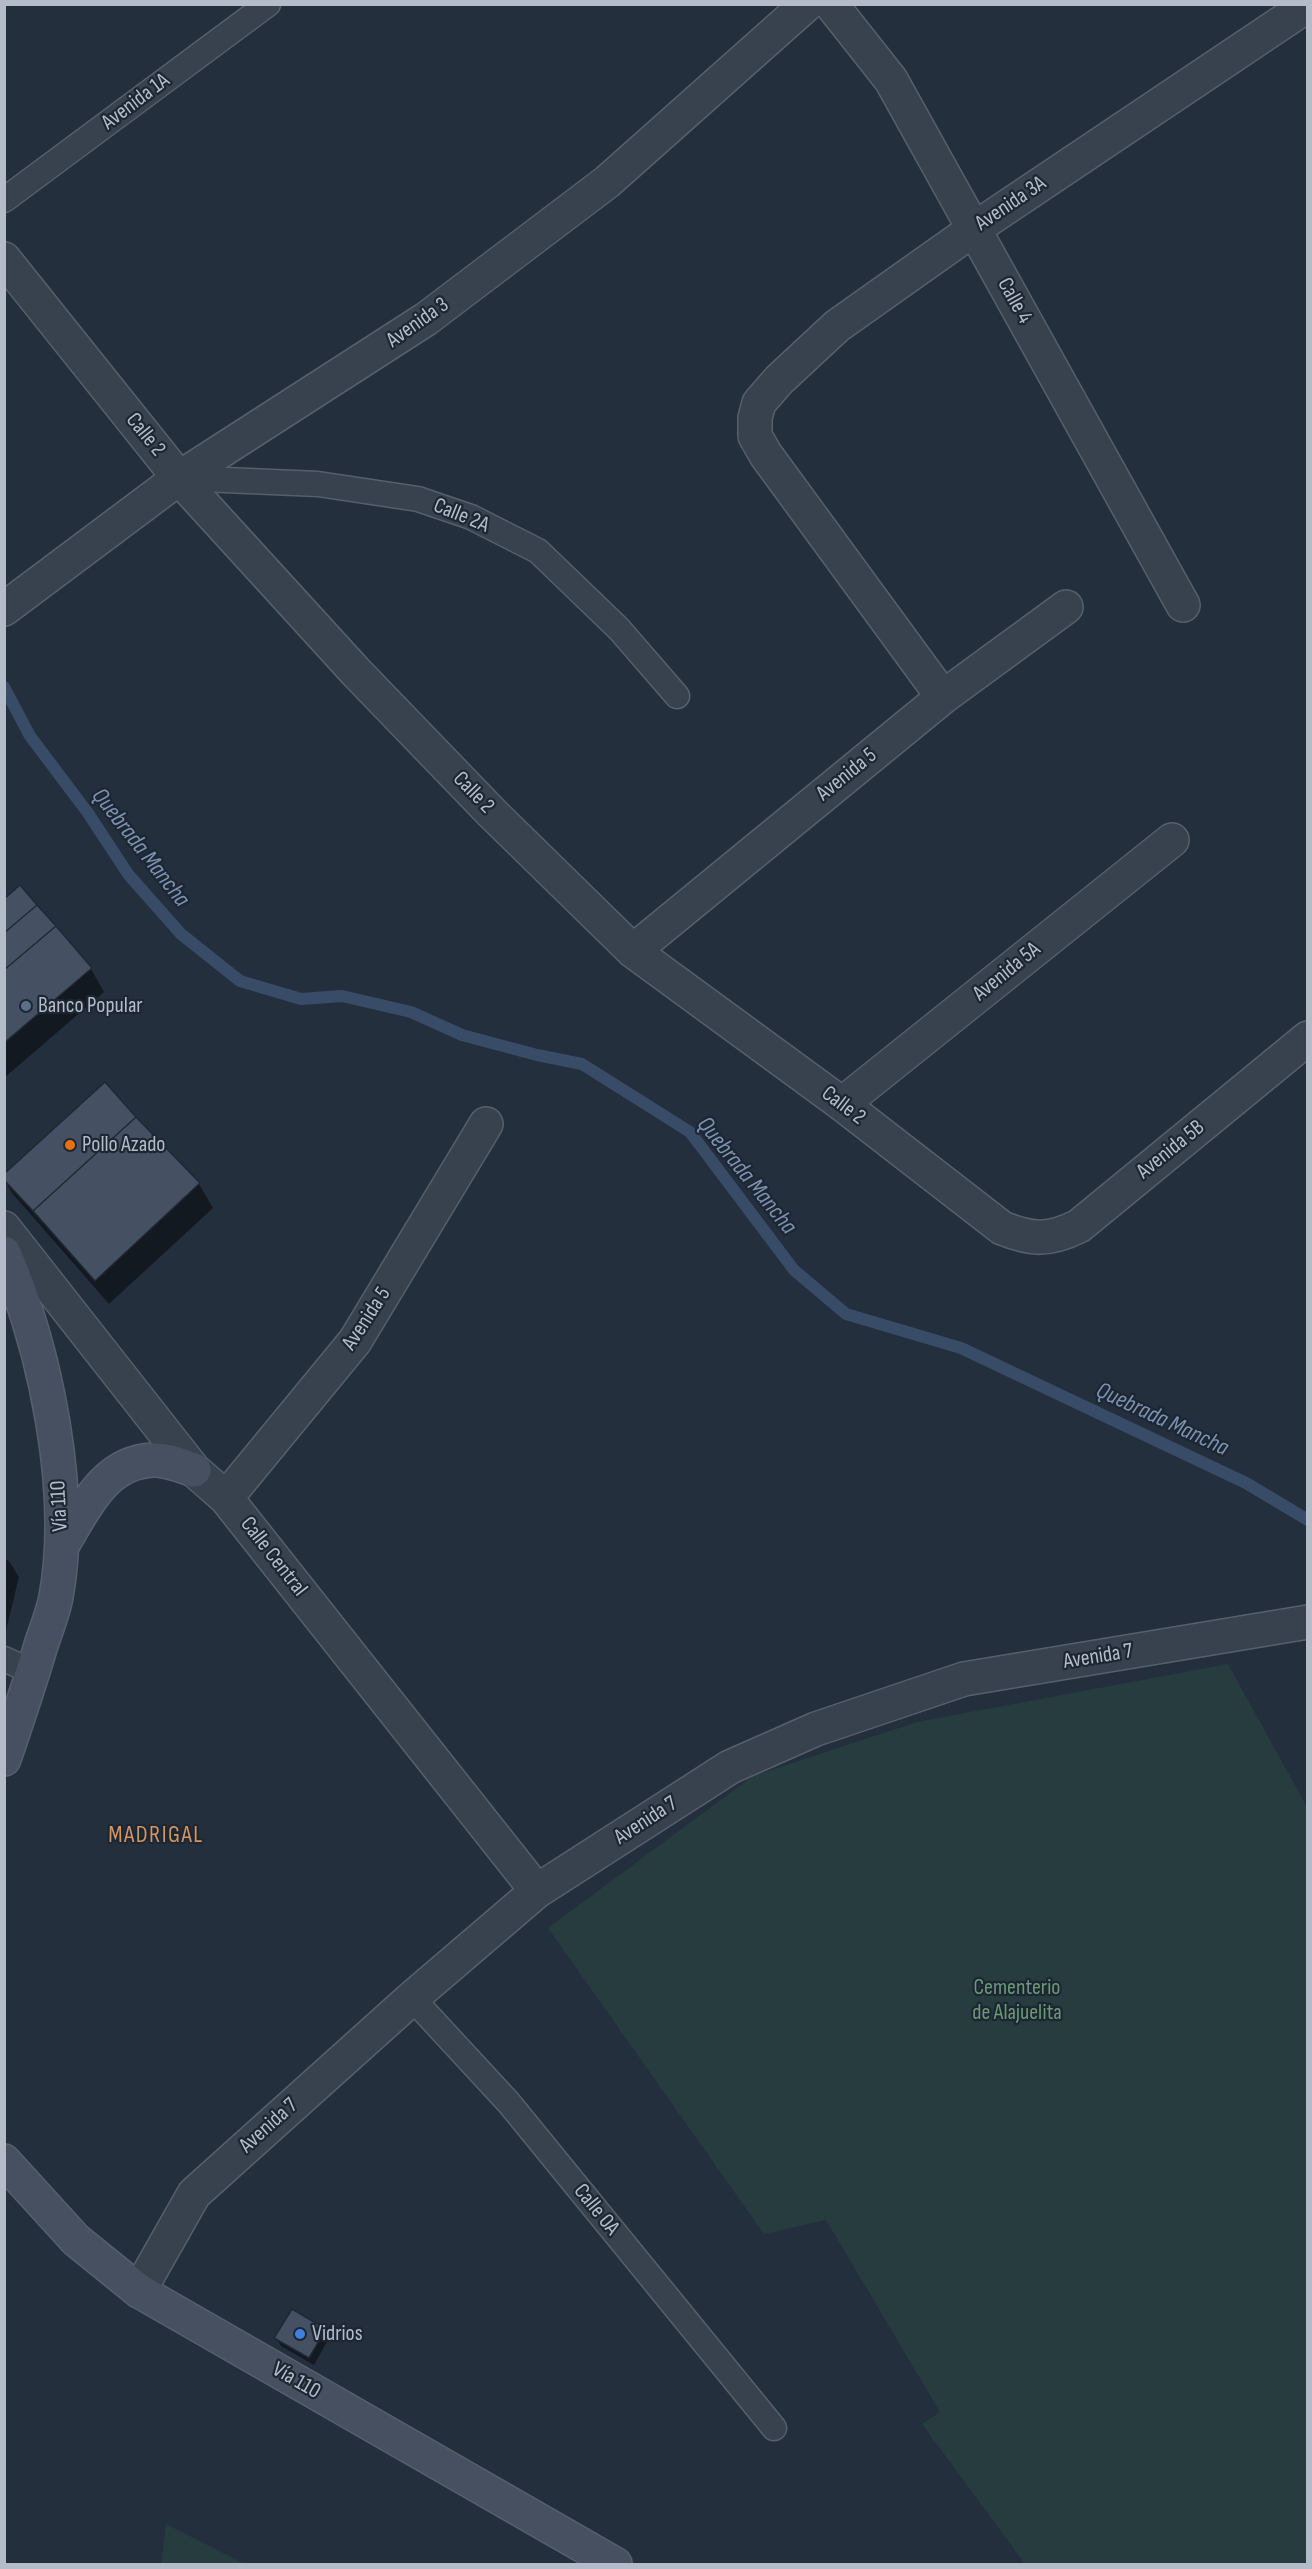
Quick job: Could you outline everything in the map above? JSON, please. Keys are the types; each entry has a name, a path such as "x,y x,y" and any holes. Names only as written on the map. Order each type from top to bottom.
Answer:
{"main road":[{"name":"Vía 110","path":"4,1253 18,1284 45,1383 58,1472 63,1544 56,1599 19,1665 4,1759"},
{"path":"63,1544 96,1489 113,1473 132,1463 155,1460 194,1470"},
{"name":"Vía 110","path":"4,2161 76,2240 139,2291 615,2565"}],"street":[{"name":"Avenida 3","path":"4,609 179,478 426,319 607,182 807,4"},
{"name":"Calle 4","path":"831,4 891,80 1183,605"},
{"name":"Avenida 3A","path":"943,697 766,455 755,436 755,418 759,402 837,326 974,229 1308,5"},
{"name":"Calle 2","path":"4,260 179,478 396,714 492,813 633,951 842,1104 1002,1228 1024,1237"},
{"name":"Avenida 5","path":"633,951 943,697 1066,607"},
{"name":"Avenida 5A","path":"842,1104 1172,840"},
{"name":"Avenida 5B","path":"1024,1237 1048,1237 1079,1226 1308,1038"},
{"name":"Avenida 5","path":"226,1498 355,1341 486,1124"},
{"name":"Calle Central","path":"4,1228 194,1470 226,1498 537,1891"},
{"name":"Avenida 7","path":"139,2291 194,2194 412,1998 537,1891 730,1767 816,1729 964,1679 1308,1622"}],"lane":[{"name":"Avenida 1A","path":"4,200 268,4"},
{"name":"Calle 2A","path":"179,478 318,484 418,499 471,517 538,551 619,629 678,696"},
{"name":"Calle 0A","path":"412,1998 509,2103 774,2428"}],"green space":[{"name":"Cementerio de Alajuelita","path":"1228,1664 1307,1807 1307,2564 1025,2564 922,2424 940,2412 826,2220 764,2234 548,1928 753,1776 917,1722"},
{"path":"166,2524 245,2564 161,2564"}],"building":[{"path":"20,885 37,905 4,933 4,899"},
{"path":"37,905 56,926 4,970 4,933"},
{"name":"Banco Popular","path":"56,926 92,968 4,1043 4,970"},
{"name":"Pollo Azado","path":"105,1082 136,1117 33,1211 4,1180 4,1174"},
{"path":"136,1117 200,1183 95,1281 33,1211"},
{"name":"Vidrios","path":"292,2309 326,2329 309,2358 274,2338"}],"waterway":[{"name":"Quebrada Mancha","path":"4,687 30,736 88,813 128,874 181,934 240,981 301,999 342,996 411,1012 462,1035 537,1055 582,1064 690,1132 794,1270 846,1314 961,1348 1246,1483 1308,1520"}],"place":[{"name":"Banco Popular","path":"26,1006"},
{"name":"Pollo Azado","path":"70,1145"},
{"name":"Vidrios","path":"300,2334"}],"district":[{"name":"MADRIGAL","path":"156,1836"}]}
